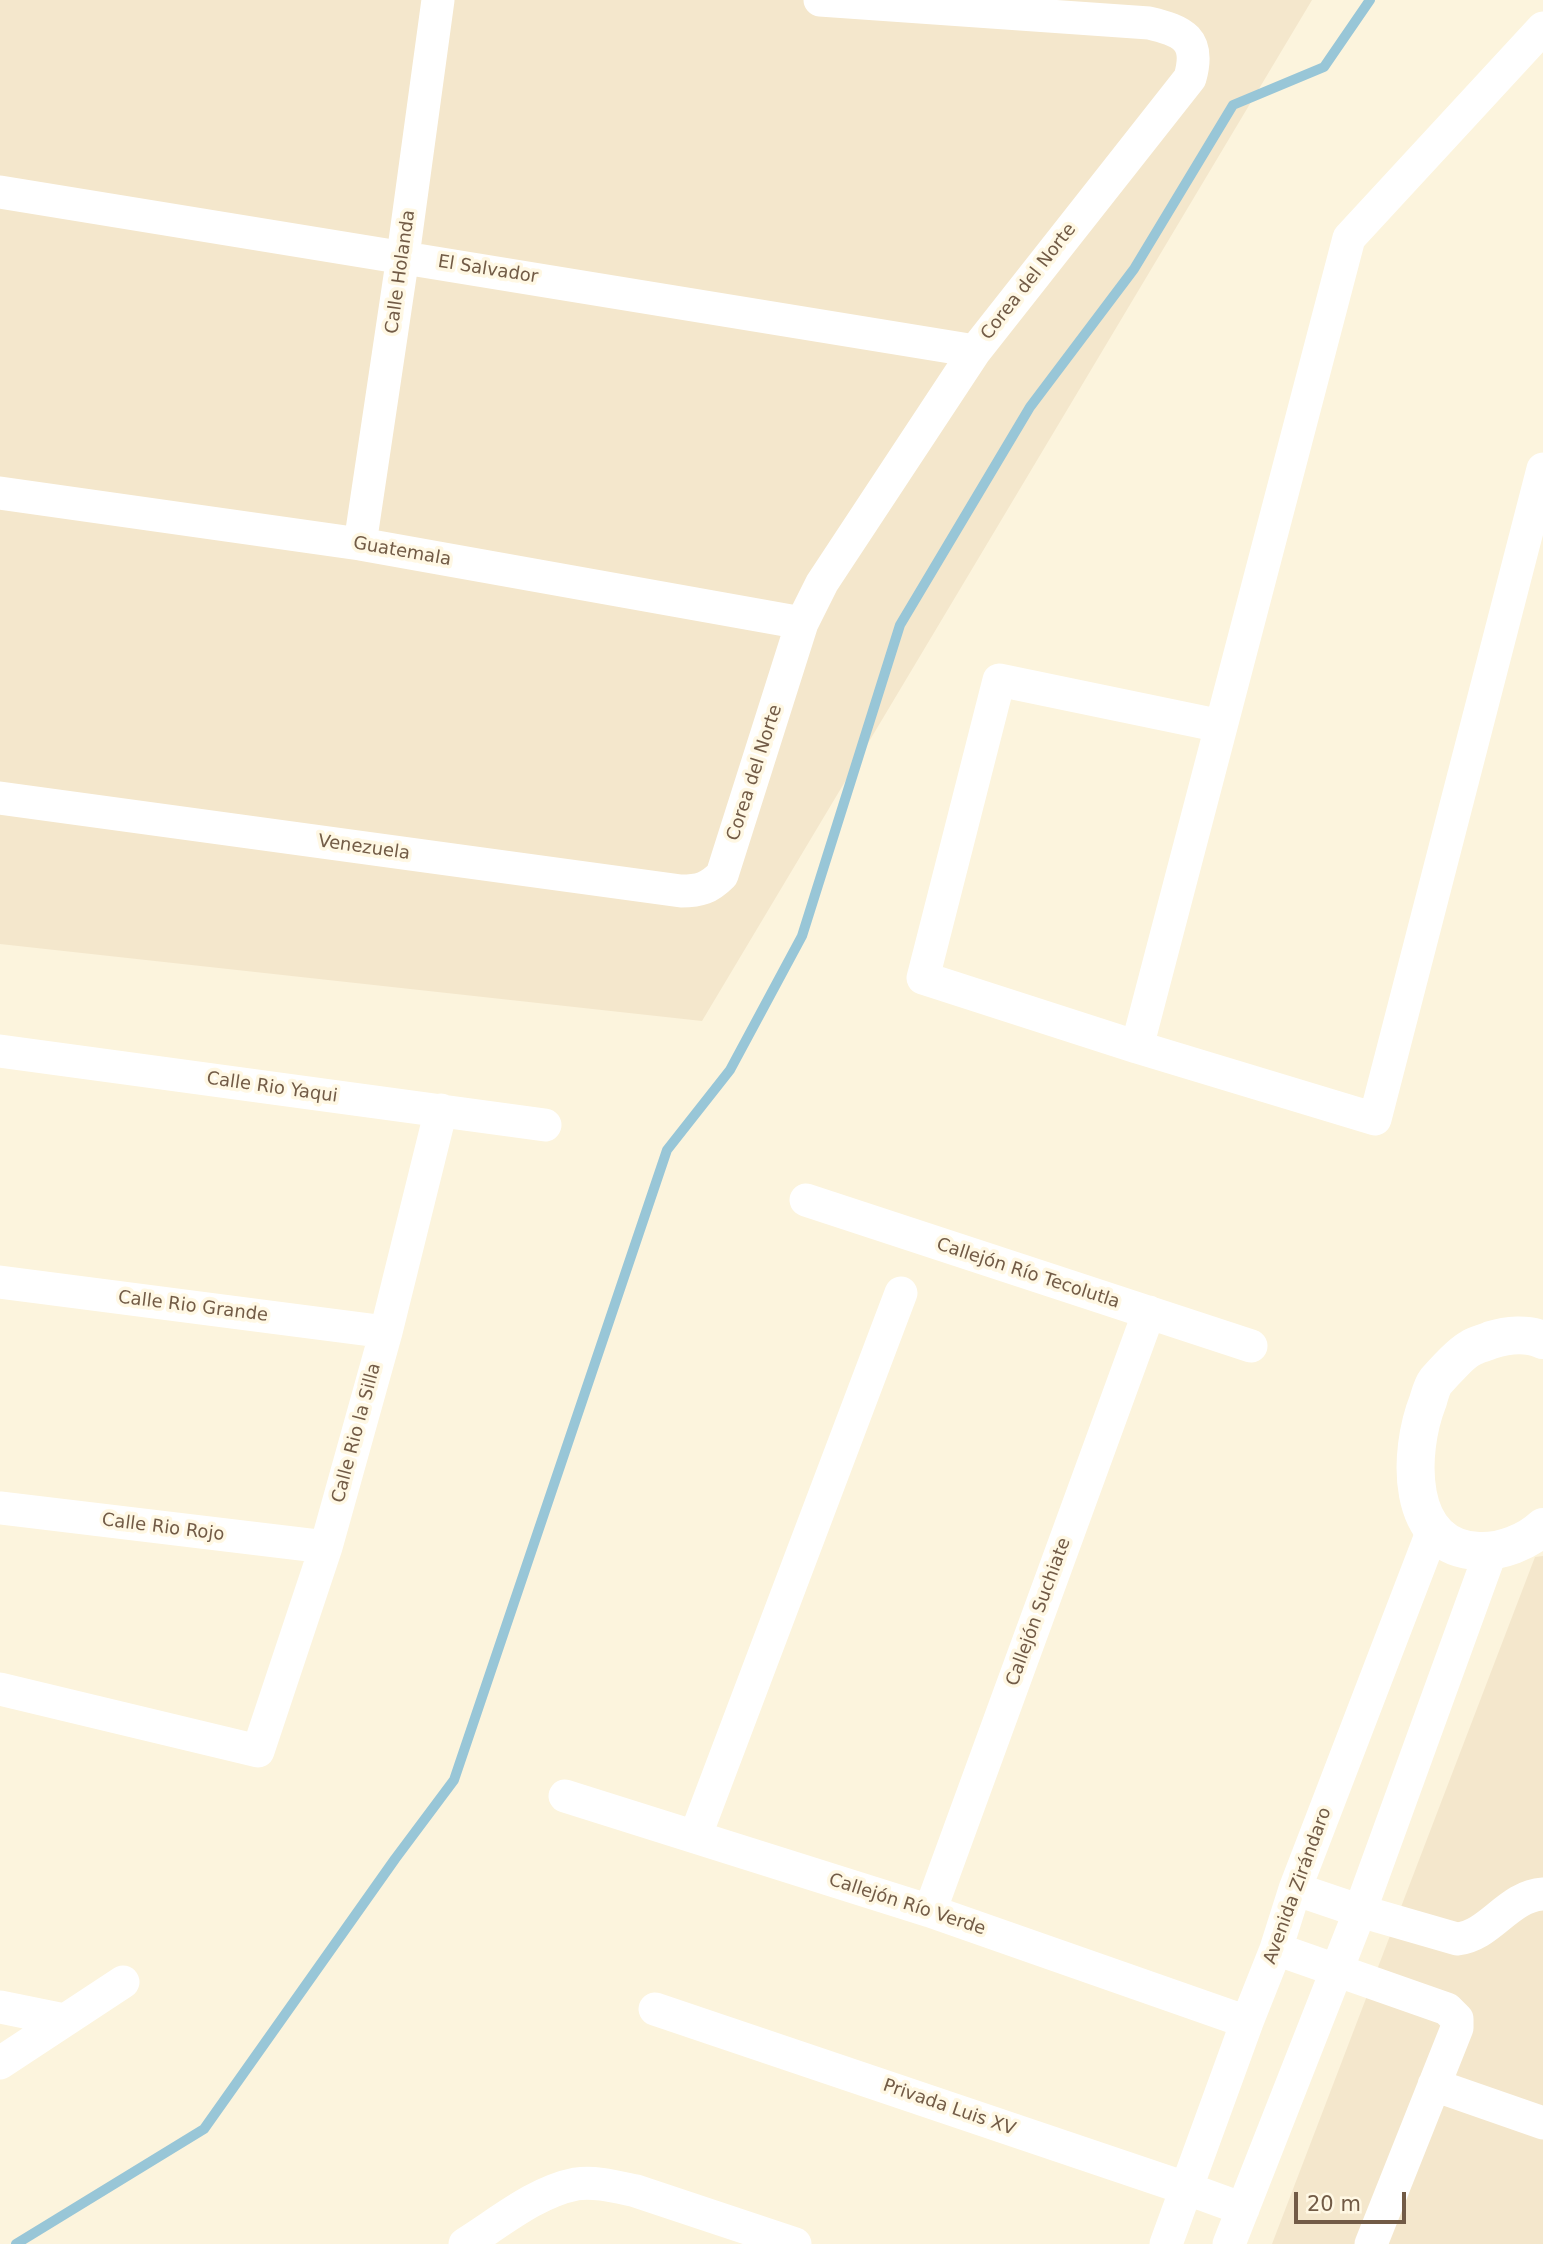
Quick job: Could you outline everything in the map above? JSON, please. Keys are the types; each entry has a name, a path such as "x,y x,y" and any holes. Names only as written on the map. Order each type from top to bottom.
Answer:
{"street":[{"name":"Calle Holanda","path":"360,544 438,0"},
{"name":"Corea del Norte","path":"722,875 803,624 822,583 975,351 1190,78 1194,52 1190,41 1172,28 1149,23 820,0"},
{"path":"1137,1047 1349,238 1543,28"},
{"name":"El Salvador","path":"0,192 975,351"},
{"path":"1221,726 999,680 923,978 1137,1047 1375,1119 1543,469"},
{"name":"Guatemala","path":"0,493 360,544 803,624"},
{"name":"Venezuela","path":"0,798 681,891 698,891 710,887 722,875"},
{"name":"Calle Rio Yaqui","path":"0,1051 545,1125"},
{"name":"Calle Rio la Silla","path":"0,1689 258,1751 326,1547 386,1332 441,1111"},
{"name":"Callejón Río Tecolutla","path":"806,1200 1251,1346"},
{"name":"Calle Rio Grande","path":"0,1282 386,1332"},
{"path":"695,1837 901,1293"},
{"name":"Callejón Suchiate","path":"930,1912 1149,1312"},
{"path":"1543,1340 1534,1336 1504,1336 1469,1348 1435,1382 1420,1421 1414,1473 1421,1509 1433,1530 1457,1547 1491,1551 1515,1544 1543,1527"},
{"name":"Calle Rio Rojo","path":"0,1508 326,1547"},
{"name":"Avenida Zirándaro","path":"1167,2244 1276,1949 1295,1889 1433,1530"},
{"path":"1229,2244 1360,1912 1491,1551"},
{"name":"Callejón Río Verde","path":"565,1796 930,1912 1247,2022"},
{"path":"1295,1889 1433,1934 1464,1939 1521,1900 1543,1894"},
{"path":"1276,1949 1447,2009 1454,2014 1457,2028 1371,2244"},
{"path":"0,2063 123,1982"},
{"path":"0,2007 64,2021"},
{"name":"Privada Luis XV","path":"655,2009 1243,2210"},
{"path":"1434,2085 1543,2123"},
{"path":"465,2244 548,2192 578,2184 609,2185 636,2191 795,2244"}],"shaded area":[{"path":"0,0 1312,0 702,1021 0,944"},
{"path":"1543,1556 1543,2244 1272,2244 1535,1557"}],"waterway":[{"path":"16,2244 204,2129 454,1780 667,1150 730,1070 802,936 900,625 1030,407 1134,269 1233,105 1324,67 1370,0"}]}
